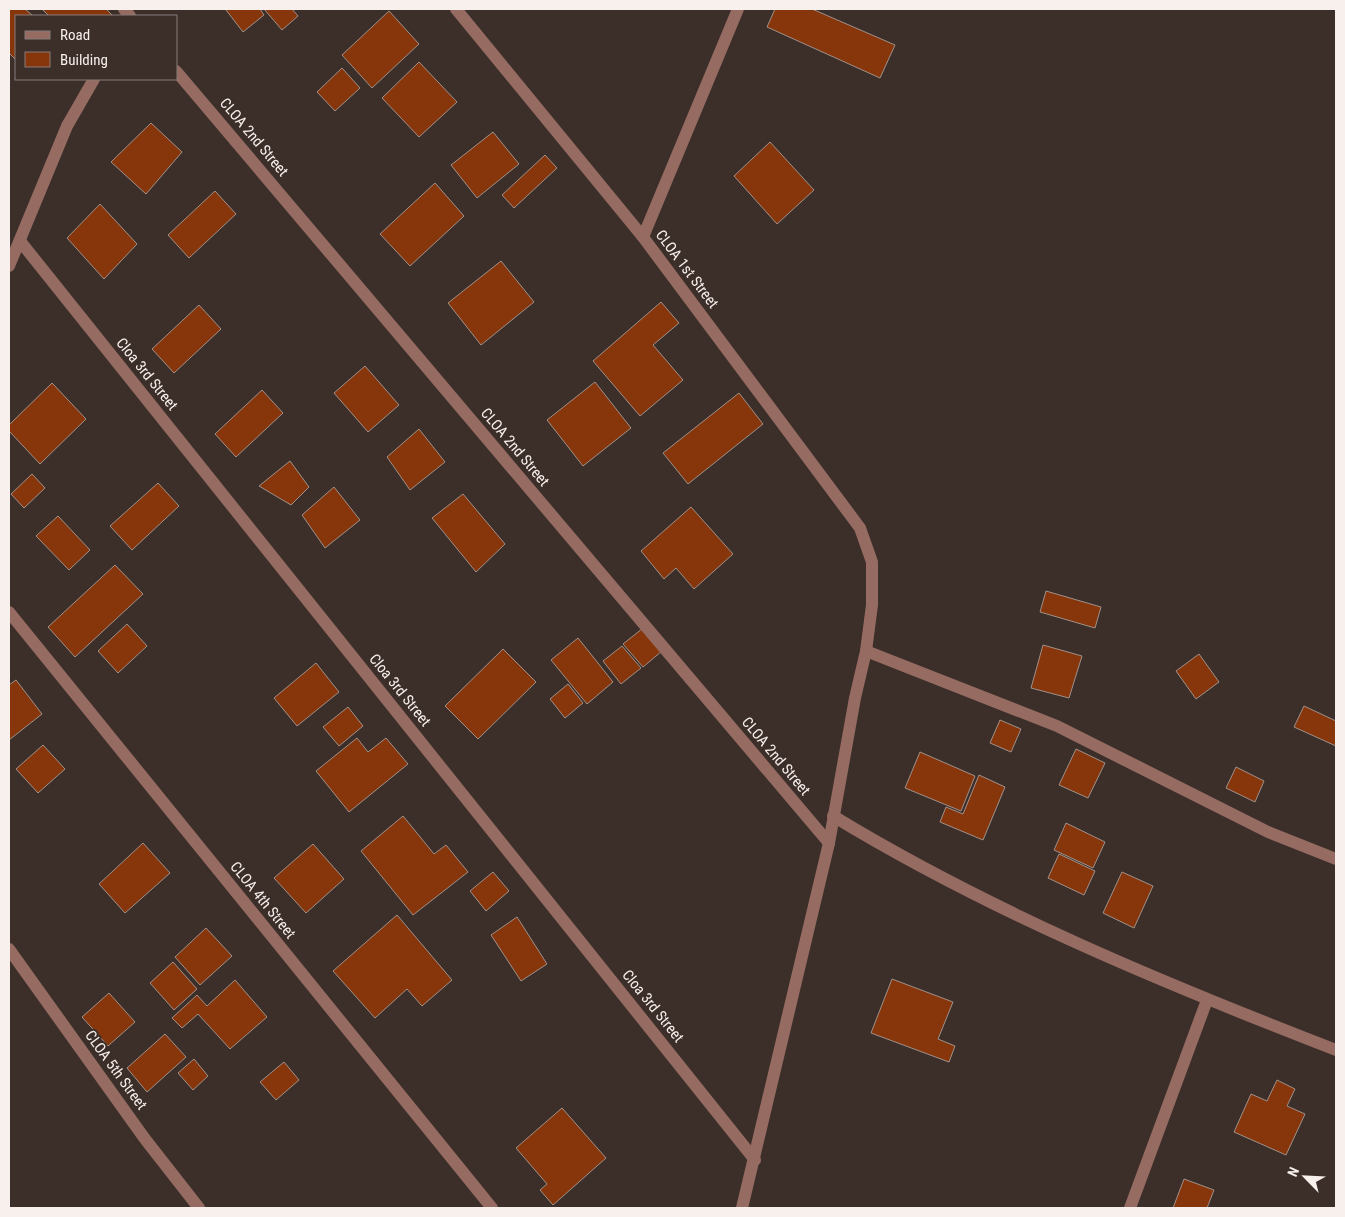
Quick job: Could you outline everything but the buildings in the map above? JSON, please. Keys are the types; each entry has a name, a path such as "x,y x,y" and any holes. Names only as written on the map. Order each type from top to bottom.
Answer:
{"street":[{"name":"CLOA 1st Street","path":"456,9 643,237 860,528 872,562 872,605 866,651 829,843 755,1160 742,1208"},
{"path":"643,237 738,9"},
{"name":"CLOA 2nd Street","path":"178,73 829,843"},
{"path":"9,266 67,126 93,80"},
{"name":"Cloa 3rd Street","path":"20,241 755,1160"},
{"name":"CLOA 4th Street","path":"9,612 492,1208"},
{"path":"866,651 1057,726 1268,832 1336,859"},
{"path":"833,816 886,848 1024,919 1207,1000 1336,1050"},
{"name":"CLOA 5th Street","path":"9,950 145,1139 199,1208"},
{"path":"1130,1208 1207,1000"}]}
